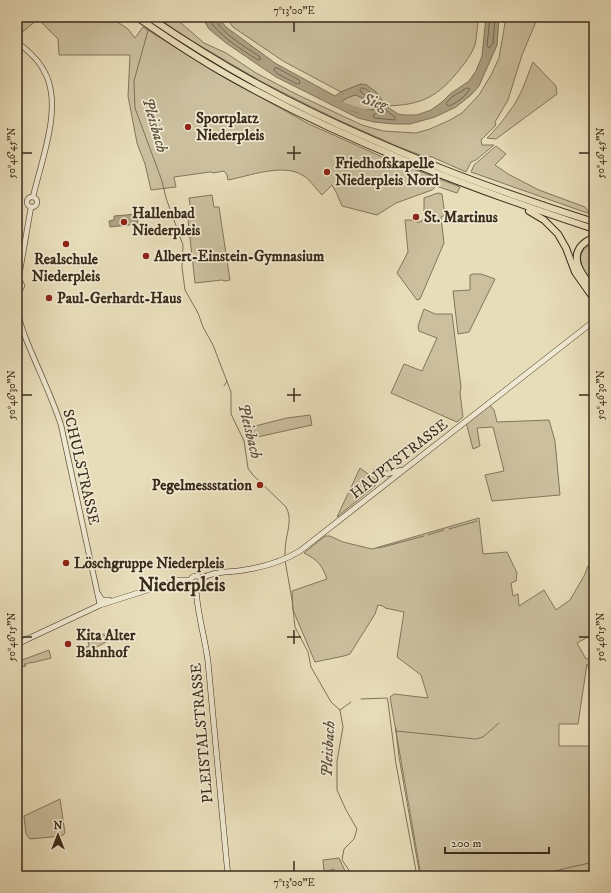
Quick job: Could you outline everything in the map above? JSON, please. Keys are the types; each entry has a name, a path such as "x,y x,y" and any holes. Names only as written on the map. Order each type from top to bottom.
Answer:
{"highway":[{"path":"137,17 158,23 233,70 316,114 440,168 559,211 594,222"},
{"path":"147,20 156,30 192,54 229,76 313,120 425,169 594,229"},
{"path":"518,203 544,220 555,231 566,248 575,272 594,299"},
{"path":"559,211 565,210 594,218"},
{"path":"594,238 586,241 582,245 579,249 577,259 580,271 594,290"}],"main road":[{"name":"HAUPTSTRASSE","path":"201,579 211,573 245,570 280,562 293,555 408,468 593,322"},
{"path":"375,472 392,474 408,468"},
{"path":"17,644 100,605 118,599 179,580 190,580 192,577 196,576 201,579 202,584 196,588 191,586 190,580"},
{"name":"PLEISTALSTRASSE","path":"196,588 198,610 204,634 208,662 228,876"},
{"path":"98,594 102,600 118,599"}],"street":[{"path":"17,42 36,59 44,71 50,86 52,98 50,126 33,197 27,200 27,205 31,207 18,282"},
{"name":"SCHULSTRASSE","path":"18,282 21,282 22,286 21,289 17,291 18,312 22,329 61,425 100,605"}],"shaded area":[{"path":"17,17 110,17 128,29 135,38 143,27 213,71 309,124 380,156 460,187 457,193 436,186 432,190 396,203 377,215 342,206 332,185 322,195 305,177 285,170 276,170 228,180 224,171 174,177 176,187 151,190 145,164 137,143 128,96 130,55 59,55 58,39 38,19 19,35 17,32"},
{"path":"156,17 174,17 204,43 226,53 256,73 298,95 362,125 383,131 416,133 430,129 462,113 479,95 499,58 506,17 538,17 522,55 508,100 495,122 496,125 481,140 482,145 494,145 476,160 471,162 466,172 432,157 423,156 399,147 336,119 262,82 192,41"},
{"path":"225,17 479,17 475,45 469,57 452,79 428,98 410,104 386,106 376,92 361,84 341,92 283,61 233,27"},
{"path":"533,62 556,86 557,94 496,139 487,138 504,119 517,100"},
{"path":"355,95 363,98 374,107 374,110 365,110 358,113 349,110 339,103"},
{"path":"496,146 506,154 495,165 508,174 539,190 585,207 590,214 471,172 474,165"},
{"path":"438,193 442,194 445,215 441,217 444,243 420,299 417,300 397,273 408,252 405,220 415,220 416,222 421,222 422,220 427,219 427,214 424,214 424,198"},
{"path":"212,195 214,207 219,207 230,280 195,283 187,211 191,210 189,198"},
{"path":"594,243 594,284 583,267 581,256 587,247"},
{"path":"481,274 495,279 469,332 458,334 453,291 470,290 470,275"},
{"path":"424,309 435,314 452,314 463,417 457,422 391,393 404,364 422,371 437,338 419,331 418,326"},
{"path":"489,404 494,410 497,422 549,420 555,441 560,495 492,501 485,475 504,471 493,427 477,428 480,446 473,449 466,422"},
{"path":"310,415 312,425 257,437 251,427 287,418"},
{"path":"360,468 376,480 375,486 337,517"},
{"path":"479,518 483,554 507,552 517,573 516,581 511,583 513,596 518,594 519,606 544,590 556,610 570,600 588,566 594,564 594,646 588,637 577,643 586,659 594,656 594,678 587,664 578,724 559,724 559,746 592,746 594,733 594,876 421,876 390,697 394,694 428,698 421,675 397,657 404,612 378,605 375,614 350,654 315,662 293,610 292,591 327,579 319,563 304,553 325,536 330,536 343,542 372,549"},
{"path":"104,634 106,642 95,648 92,646 92,648 88,650 87,648 80,652 78,650 89,646 87,637"},
{"path":"17,650 22,660 49,650 51,658 24,664 26,666 17,668"},
{"path":"60,799 65,833 62,836 30,839 26,834 24,816"},
{"path":"339,858 344,869 350,876 335,876 334,869 324,872 323,860"}],"water":[{"path":"202,17 218,17 226,27 275,63 335,96 361,84 367,85 376,92 386,106 398,114 417,115 431,110 469,81 476,71 482,56 486,17 499,17 497,45 479,86 471,95 456,107 435,117 410,124 374,122 358,118 276,77 226,43 209,29","holes":["355,95 369,103 374,110 365,110 358,113 349,110 340,103"]},
{"name":"Hallenbad Niederpleis","path":"137,214 138,224 110,227 109,221 114,220 114,216"}],"waterway":[{"name":"Pleisbach","path":"149,27 134,81 135,108 162,181 166,198 183,245 182,267 185,290 213,345 231,392 231,414 244,441 248,468 252,474 286,507 288,511 289,524 285,545 285,557"},
{"name":"Sieg","path":"336,103 368,113"},
{"name":"Pleisbach","path":"224,386 227,381"},
{"path":"449,529 477,521"},
{"path":"428,535 444,530"},
{"path":"377,548 424,536"},
{"name":"Pleisbach","path":"285,560 295,627 308,652 311,667 331,702 340,710 343,727 337,761 337,790 357,829 354,839 344,849 342,860 353,876"},
{"path":"361,699 387,698 396,764 417,876"},
{"path":"340,710 351,702"},
{"path":"396,728 396,731 476,739 483,737 499,723"},
{"path":"396,731 399,757 420,876"},
{"path":"536,876 594,862"}],"place":[{"name":"Sportplatz Niederpleis","path":"188,127"},
{"name":"Friedhofskapelle Niederpleis Nord","path":"327,172"},
{"name":"St. Martinus","path":"416,217"},
{"name":"Hallenbad Niederpleis","path":"124,222"},
{"name":"Realschule Niederpleis","path":"66,244"},
{"name":"Albert-Einstein-Gymnasium","path":"146,256"},
{"name":"Paul-Gerhardt-Haus","path":"49,298"},
{"name":"Pegelmessstation","path":"260,485"},
{"name":"Löschgruppe Niederpleis","path":"66,563"},
{"name":"Kita Alter Bahnhof","path":"68,644"}],"district":[{"name":"Niederpleis","path":"182,585"}]}
